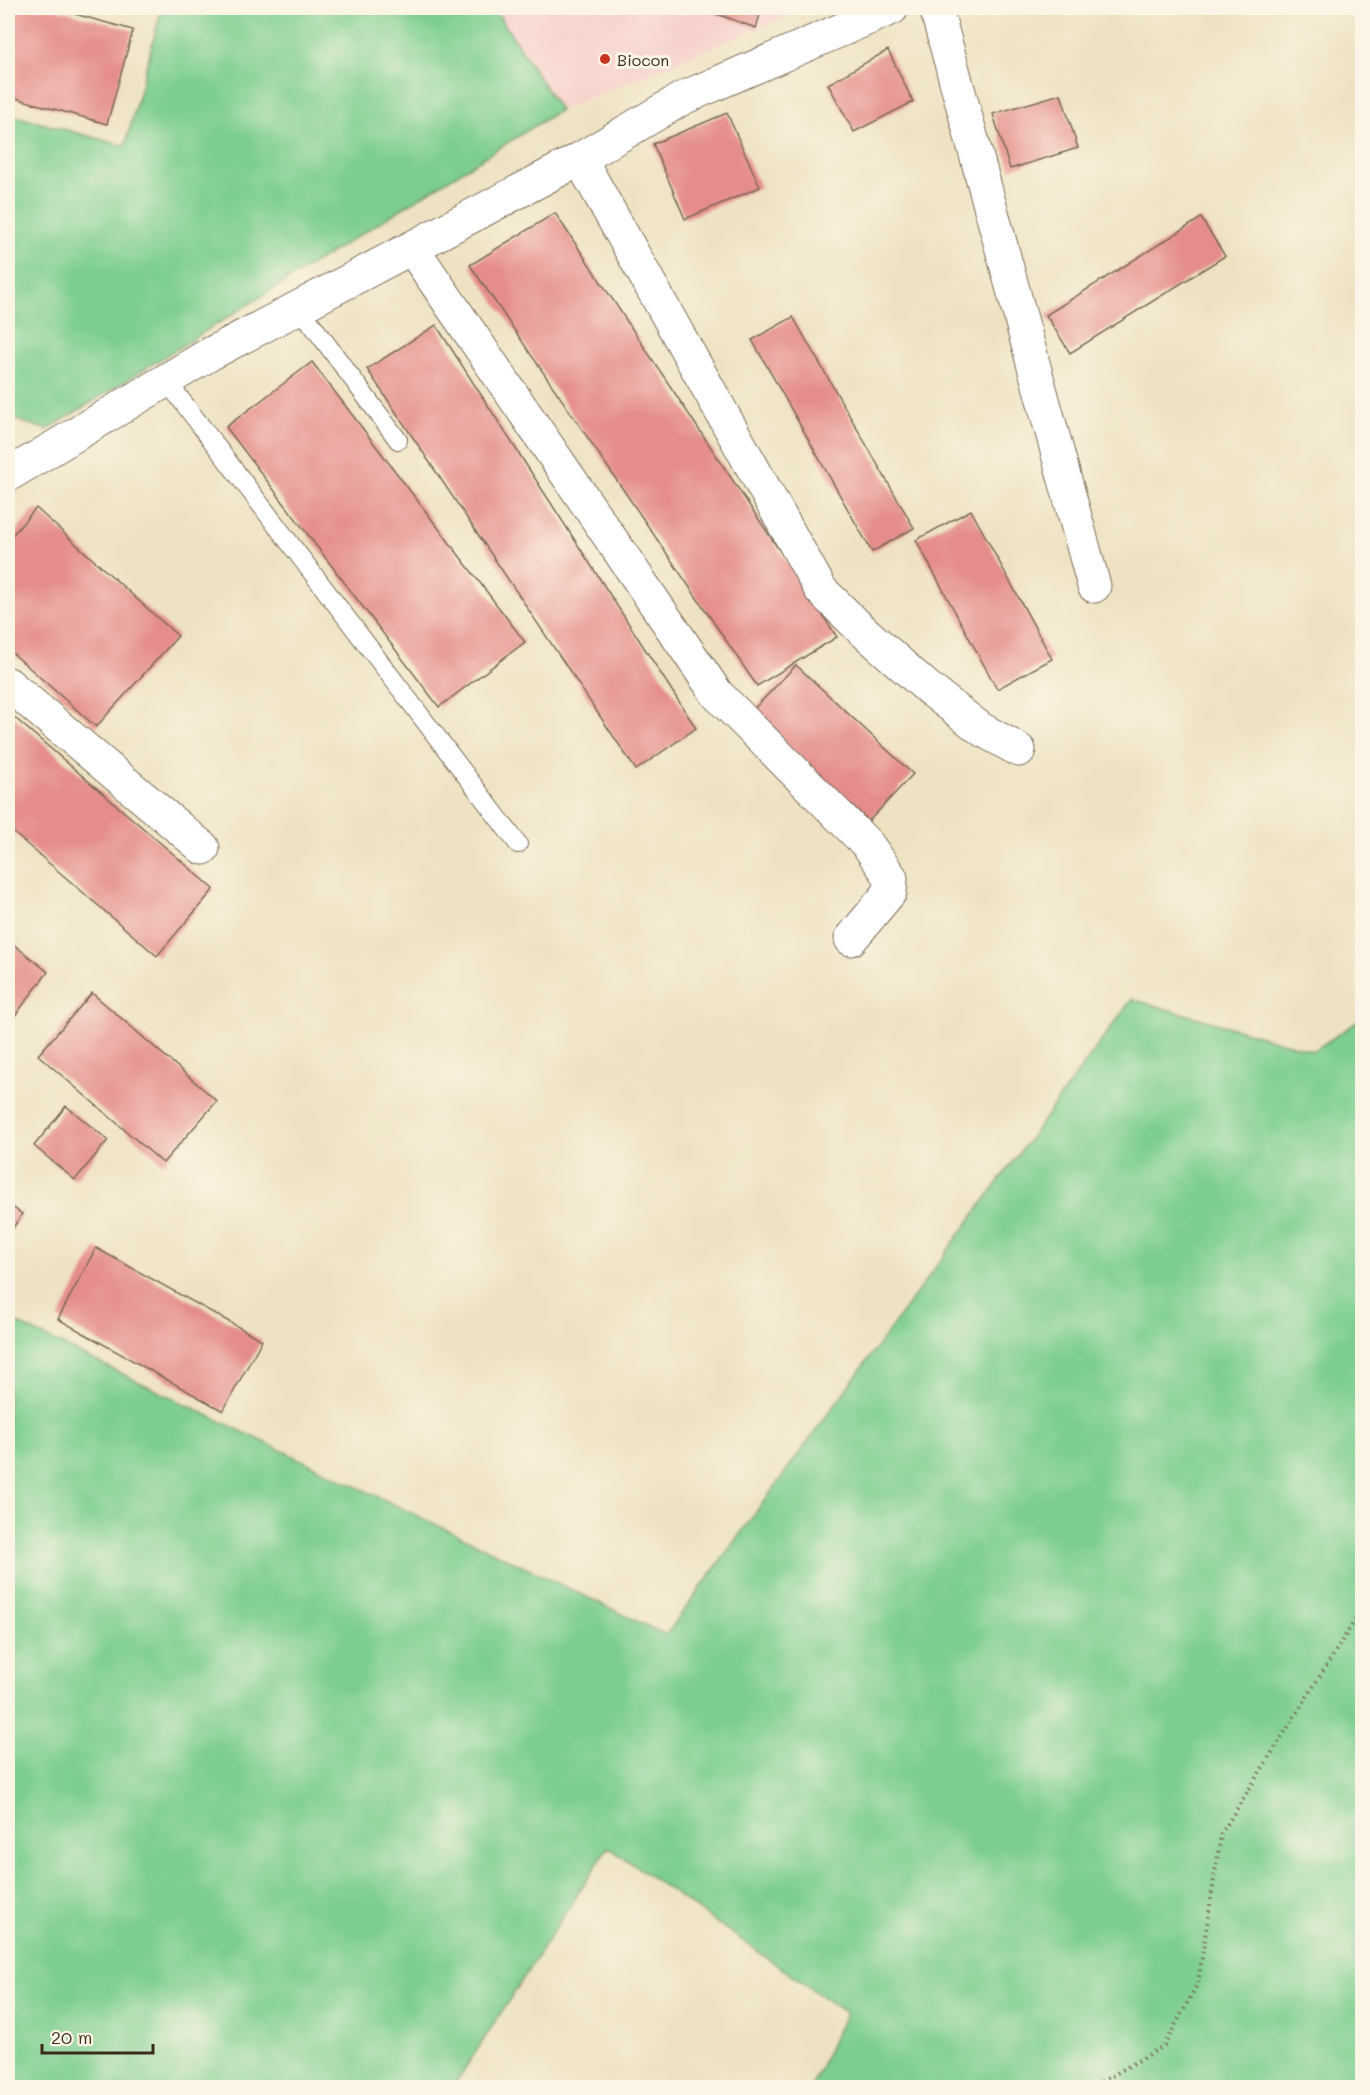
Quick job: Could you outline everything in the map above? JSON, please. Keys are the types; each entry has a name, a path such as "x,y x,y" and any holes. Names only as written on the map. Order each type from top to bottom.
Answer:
{"street":[{"path":"8,475 210,354 580,159 683,98 892,8"},
{"path":"936,8 1094,586"},
{"path":"580,159 821,590 928,688 981,729 1018,750"},
{"path":"412,248 717,694 868,845 891,878 890,892 851,939"},
{"path":"8,684 203,848"}],"lane":[{"path":"300,307 398,440"},
{"path":"166,380 518,844"}],"path":[{"path":"1091,2088 1164,2046 1198,1983 1221,1834 1362,1609"}],"shaded area":[{"name":"Biocon","path":"494,8 807,8 560,110"}],"green space":[{"path":"162,8 494,8 560,110 47,430 8,417 8,114 125,146"},
{"path":"1132,999 1313,1051 1362,1019 1362,2087 811,2087 846,2013 608,1847 453,2087 8,2087 8,1319 666,1635"}],"building":[{"path":"8,8 53,8 133,30 107,124 8,96"},
{"path":"700,8 762,8 756,28"},
{"path":"888,50 913,102 854,132 828,84"},
{"path":"1061,94 1078,148 1010,169 993,114"},
{"path":"727,113 760,187 685,219 653,144"},
{"path":"555,213 837,637 757,686 470,265"},
{"path":"1201,218 1225,256 1070,353 1046,315"},
{"path":"793,317 914,528 872,552 752,340"},
{"path":"436,325 696,728 636,770 367,369"},
{"path":"312,362 525,642 439,707 226,427"},
{"path":"36,508 178,636 96,727 8,649 8,540"},
{"path":"971,510 1052,659 997,689 916,540"},
{"path":"796,665 913,774 869,821 751,712"},
{"path":"8,712 214,889 157,956 8,828"},
{"path":"8,940 48,972 8,1025"},
{"path":"92,993 217,1101 163,1163 38,1055"},
{"path":"66,1106 108,1140 75,1180 34,1146"},
{"path":"8,1204 22,1214 8,1236"},
{"path":"96,1248 262,1340 223,1411 58,1319"}],"place":[{"name":"Biocon","path":"605,59"}]}
